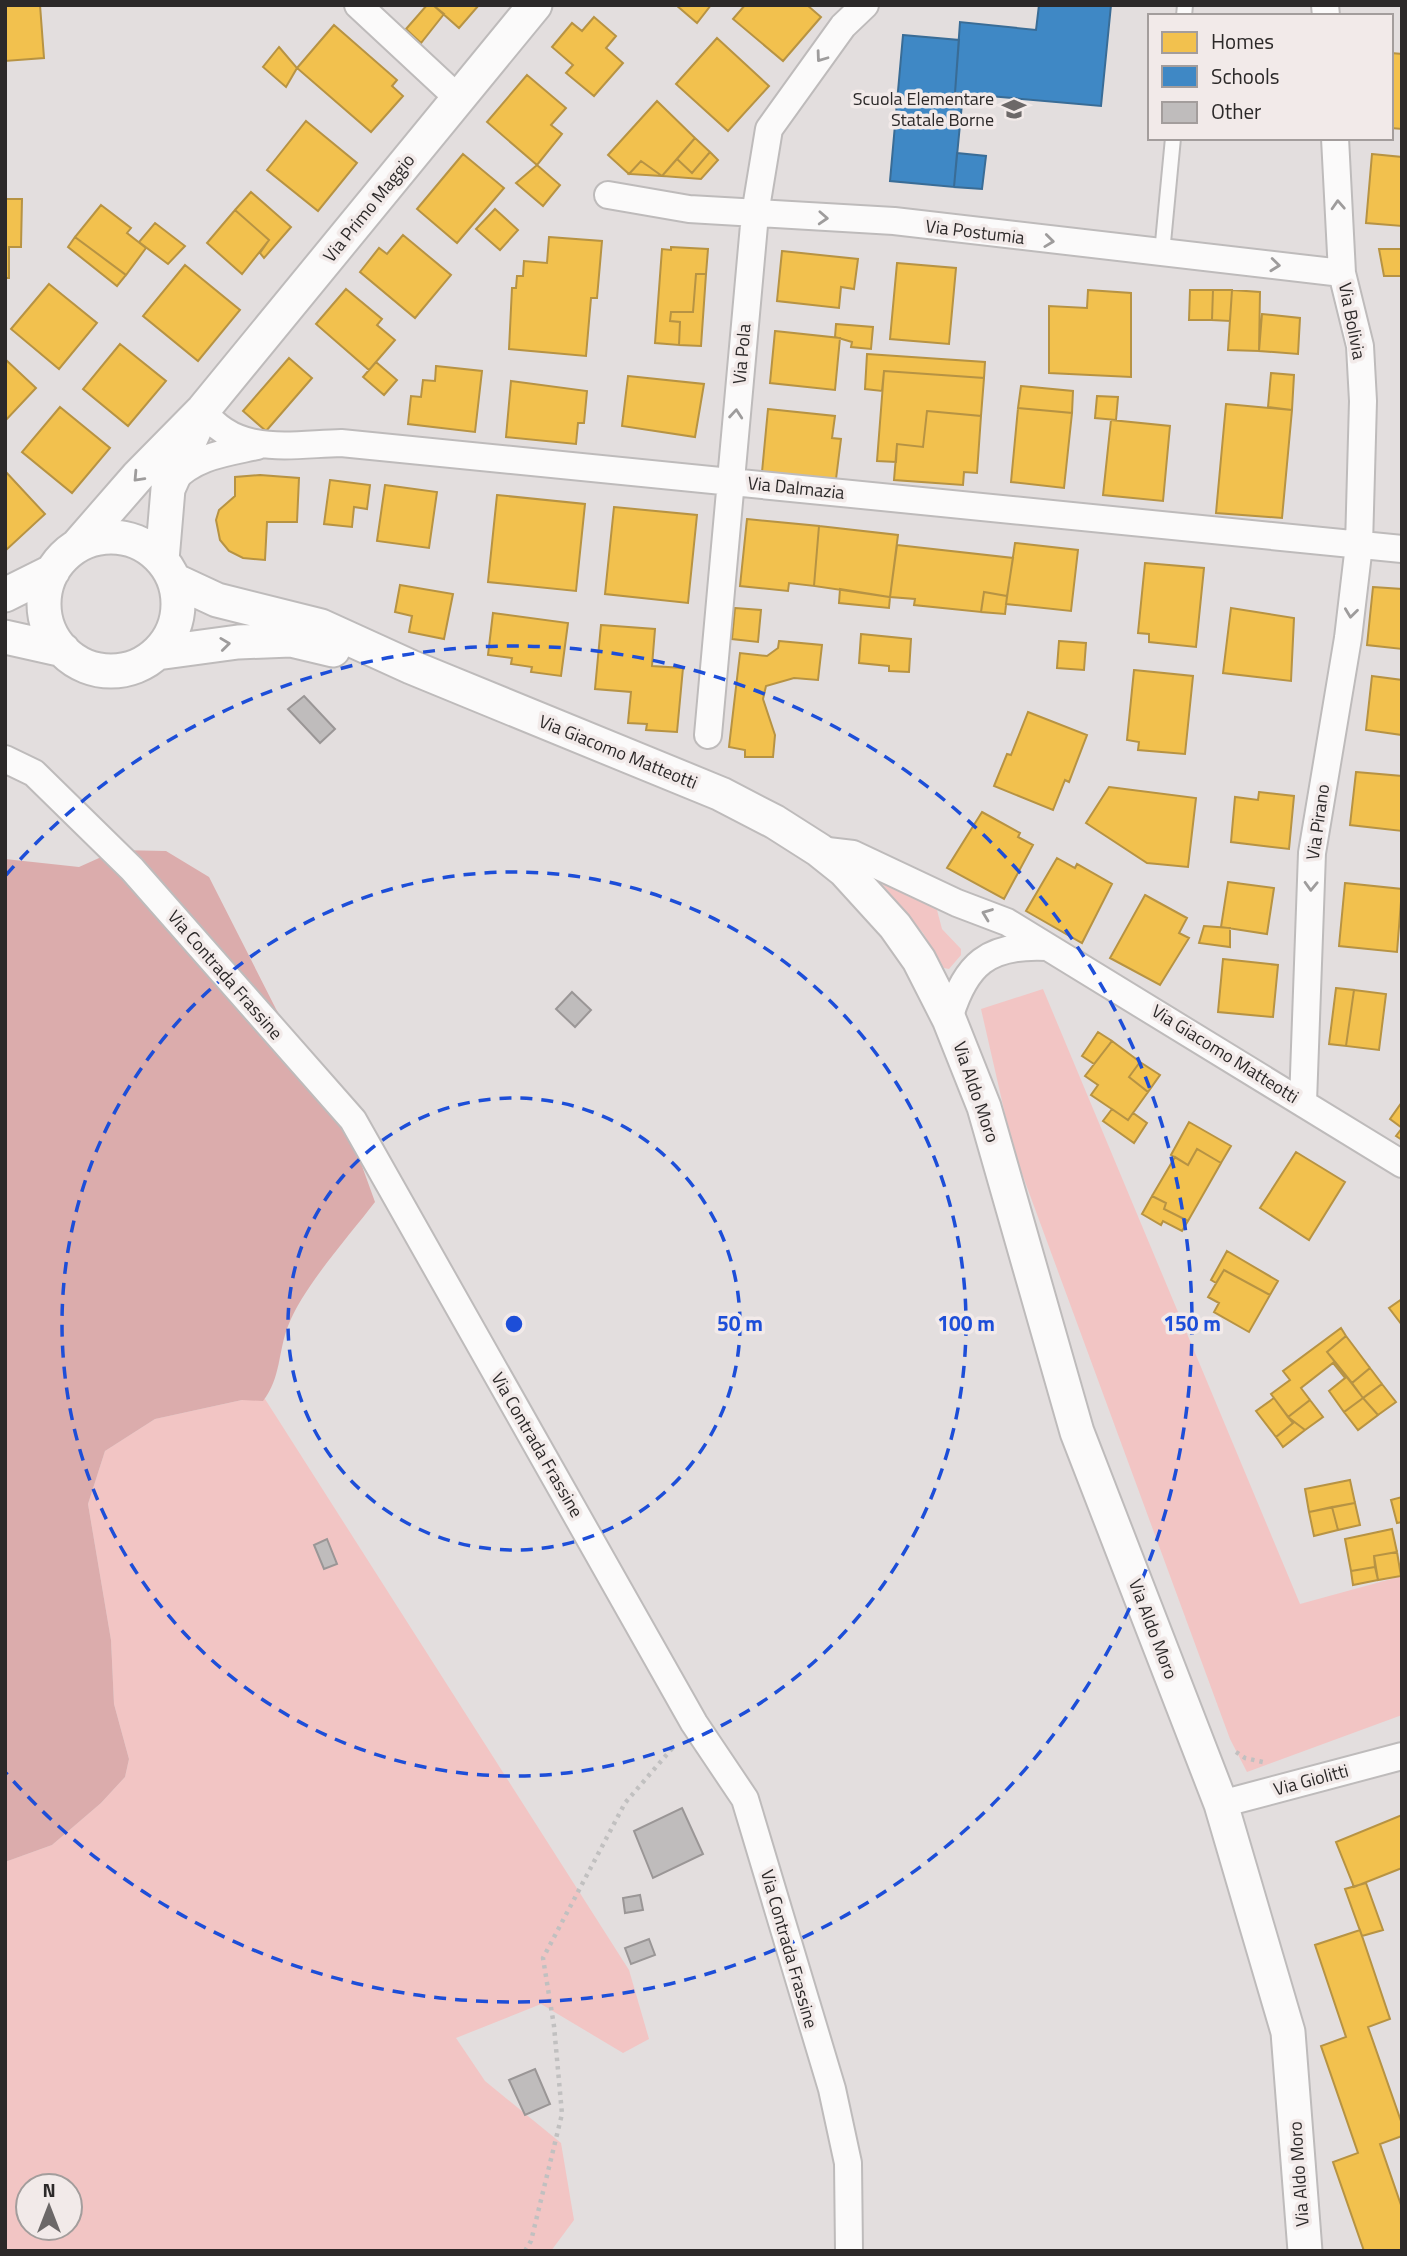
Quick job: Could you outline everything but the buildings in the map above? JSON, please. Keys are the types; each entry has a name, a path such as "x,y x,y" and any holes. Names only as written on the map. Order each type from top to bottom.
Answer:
{"street":[{"path":"358,5 459,99"},
{"name":"Via Primo Maggio","path":"77,546 138,476 202,410 535,5"},
{"name":"Via Pola","path":"708,735 755,214 769,129 844,26 865,5"},
{"name":"Via Bolivia","path":"1335,140 1342,273 1361,360 1363,401 1359,545"},
{"name":"Via Postumia","path":"608,195 689,209 894,221 1342,273"},
{"name":"Via Primo Maggio","path":"168,570 162,528 172,482 202,410"},
{"name":"Via Dalmazia","path":"202,410 222,431 240,441 259,445 341,443 1402,549"},
{"path":"172,482 184,469 199,460 259,445"},
{"path":"5,595 53,571 77,546 99,538 122,538 144,545 168,570 178,599 177,619 170,637 158,653 140,665 110,670 79,663 63,650 51,633 45,612 46,591 53,571"},
{"name":"Via Pirano","path":"1303,1102 1312,853 1348,638 1359,545"},
{"name":"Via Giacomo Matteotti","path":"168,570 217,600 321,626 411,667 721,794 820,849 844,870 895,926 919,960 949,1019"},
{"path":"5,637 63,650"},
{"name":"Via Giacomo Matteotti","path":"158,653 238,642 291,640 411,667"},
{"name":"Via Contrada Frassine","path":"5,759 34,773 132,869 353,1120 694,1723 745,1799 807,2016 832,2089 848,2163 849,2251"},
{"name":"Via Giacomo Matteotti","path":"820,849 853,853 957,903 1007,922 1402,1164"},
{"path":"949,1019 958,990 969,973 987,956 1003,948 1046,947"},
{"name":"Via Aldo Moro","path":"949,1019 984,1107 1077,1432 1221,1804 1288,2032 1305,2251"},
{"name":"Via Giolitti","path":"1221,1804 1402,1756"}],"lane":[{"path":"1162,253 1173,140"}],"path":[{"path":"525,2251 531,2241 552,2166 562,2114 554,2026 543,1958 625,1803 694,1723"},
{"path":"1232,1750 1245,1758 1272,1762"}],"shaded area":[{"path":"117,850 166,851 209,877 276,1009 353,1141 375,1202 304,1295 288,1326 273,1383 263,1401 242,1400 155,1419 105,1451 88,1504 111,1640 114,1704 129,1759 125,1777 101,1803 52,1845 5,1862 5,859 79,867"},
{"path":"878,879 937,910 942,929 961,949 961,955 949,969 944,968 923,933"},
{"path":"1043,989 1300,1604 1402,1576 1402,1715 1247,1772 1230,1739 1013,1149 981,1009"},
{"path":"265,1399 629,1970 649,2039 623,2053 541,2004 456,2038 485,2081 561,2143 574,2220 551,2251 5,2251 5,1862 52,1845 101,1803 125,1777 129,1759 114,1704 111,1640 88,1504 105,1451 155,1419 242,1400"}],"place":[{"name":"Scuola Elementare Statale Borne","path":"1014,109"}]}
